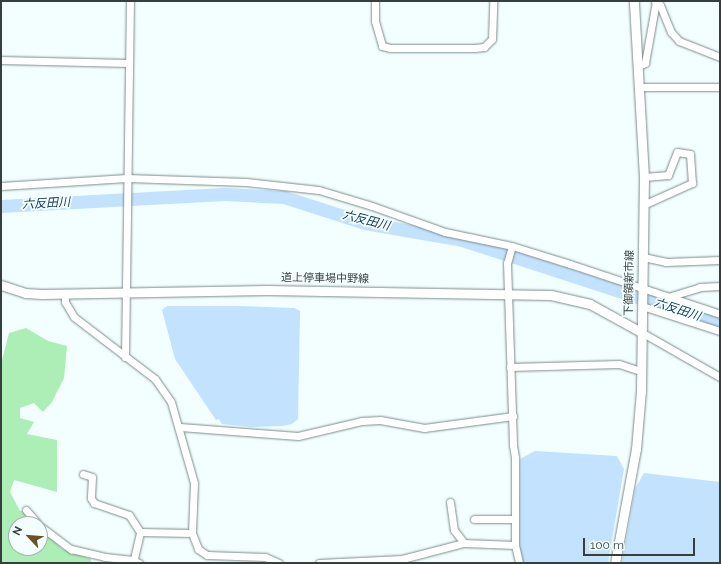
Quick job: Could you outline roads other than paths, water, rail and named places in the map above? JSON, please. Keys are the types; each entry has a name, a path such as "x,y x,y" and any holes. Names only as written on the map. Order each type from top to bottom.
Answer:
{"main road":[{"name":"下御領新市線","path":"615,563 636,449 641,371 644,177 641,87 634,1"},
{"name":"道上停車場中野線","path":"1,285 25,293 65,294 267,290 509,294 574,298 608,312 641,332"}],"street":[{"path":"125,356 124,292 130,1"},
{"path":"375,1 375,21 382,46 390,48 476,48 484,47 492,39 493,1"},
{"path":"639,66 645,63 655,1 660,5 671,32 679,41 720,57"},
{"path":"1,60 128,63"},
{"path":"641,87 720,87"},
{"path":"643,204 692,183 690,154 677,152 668,175 644,177"},
{"path":"1,186 127,180 246,182 319,190 372,206 445,232 512,246 642,290 720,314"},
{"path":"512,246 507,263 516,545 519,563"},
{"path":"643,257 666,262 720,260"},
{"path":"668,297 669,294 700,287 720,286"},
{"path":"65,294 65,302 74,317 155,379 165,390 180,427 194,483 192,533 198,549 207,555 265,557 279,563"},
{"path":"642,305 720,331"},
{"path":"641,332 720,377"},
{"path":"510,367 619,364 641,371"},
{"path":"180,427 298,436 362,421 380,420 424,428 513,416"},
{"path":"48,532 71,549 105,558 135,562 140,532 129,515 94,503 91,498 92,477 83,474"},
{"path":"450,502 454,530 464,543"},
{"path":"26,510 31,516"},
{"path":"474,520 515,519"},
{"path":"140,532 192,533"},
{"path":"319,563 402,559 464,543 516,545"}],"water":[{"path":"167,306 294,308 300,311 298,419 292,424 282,426 251,427 222,424 219,419 216,420 175,359 162,310"},
{"path":"535,451 617,456 624,469 608,563 522,563 519,542 520,459"},
{"path":"644,473 720,482 720,563 622,563 635,489"}],"waterway":[{"name":"六反田川","path":"1,206 224,194 284,197 365,223 462,240 720,324"}]}
